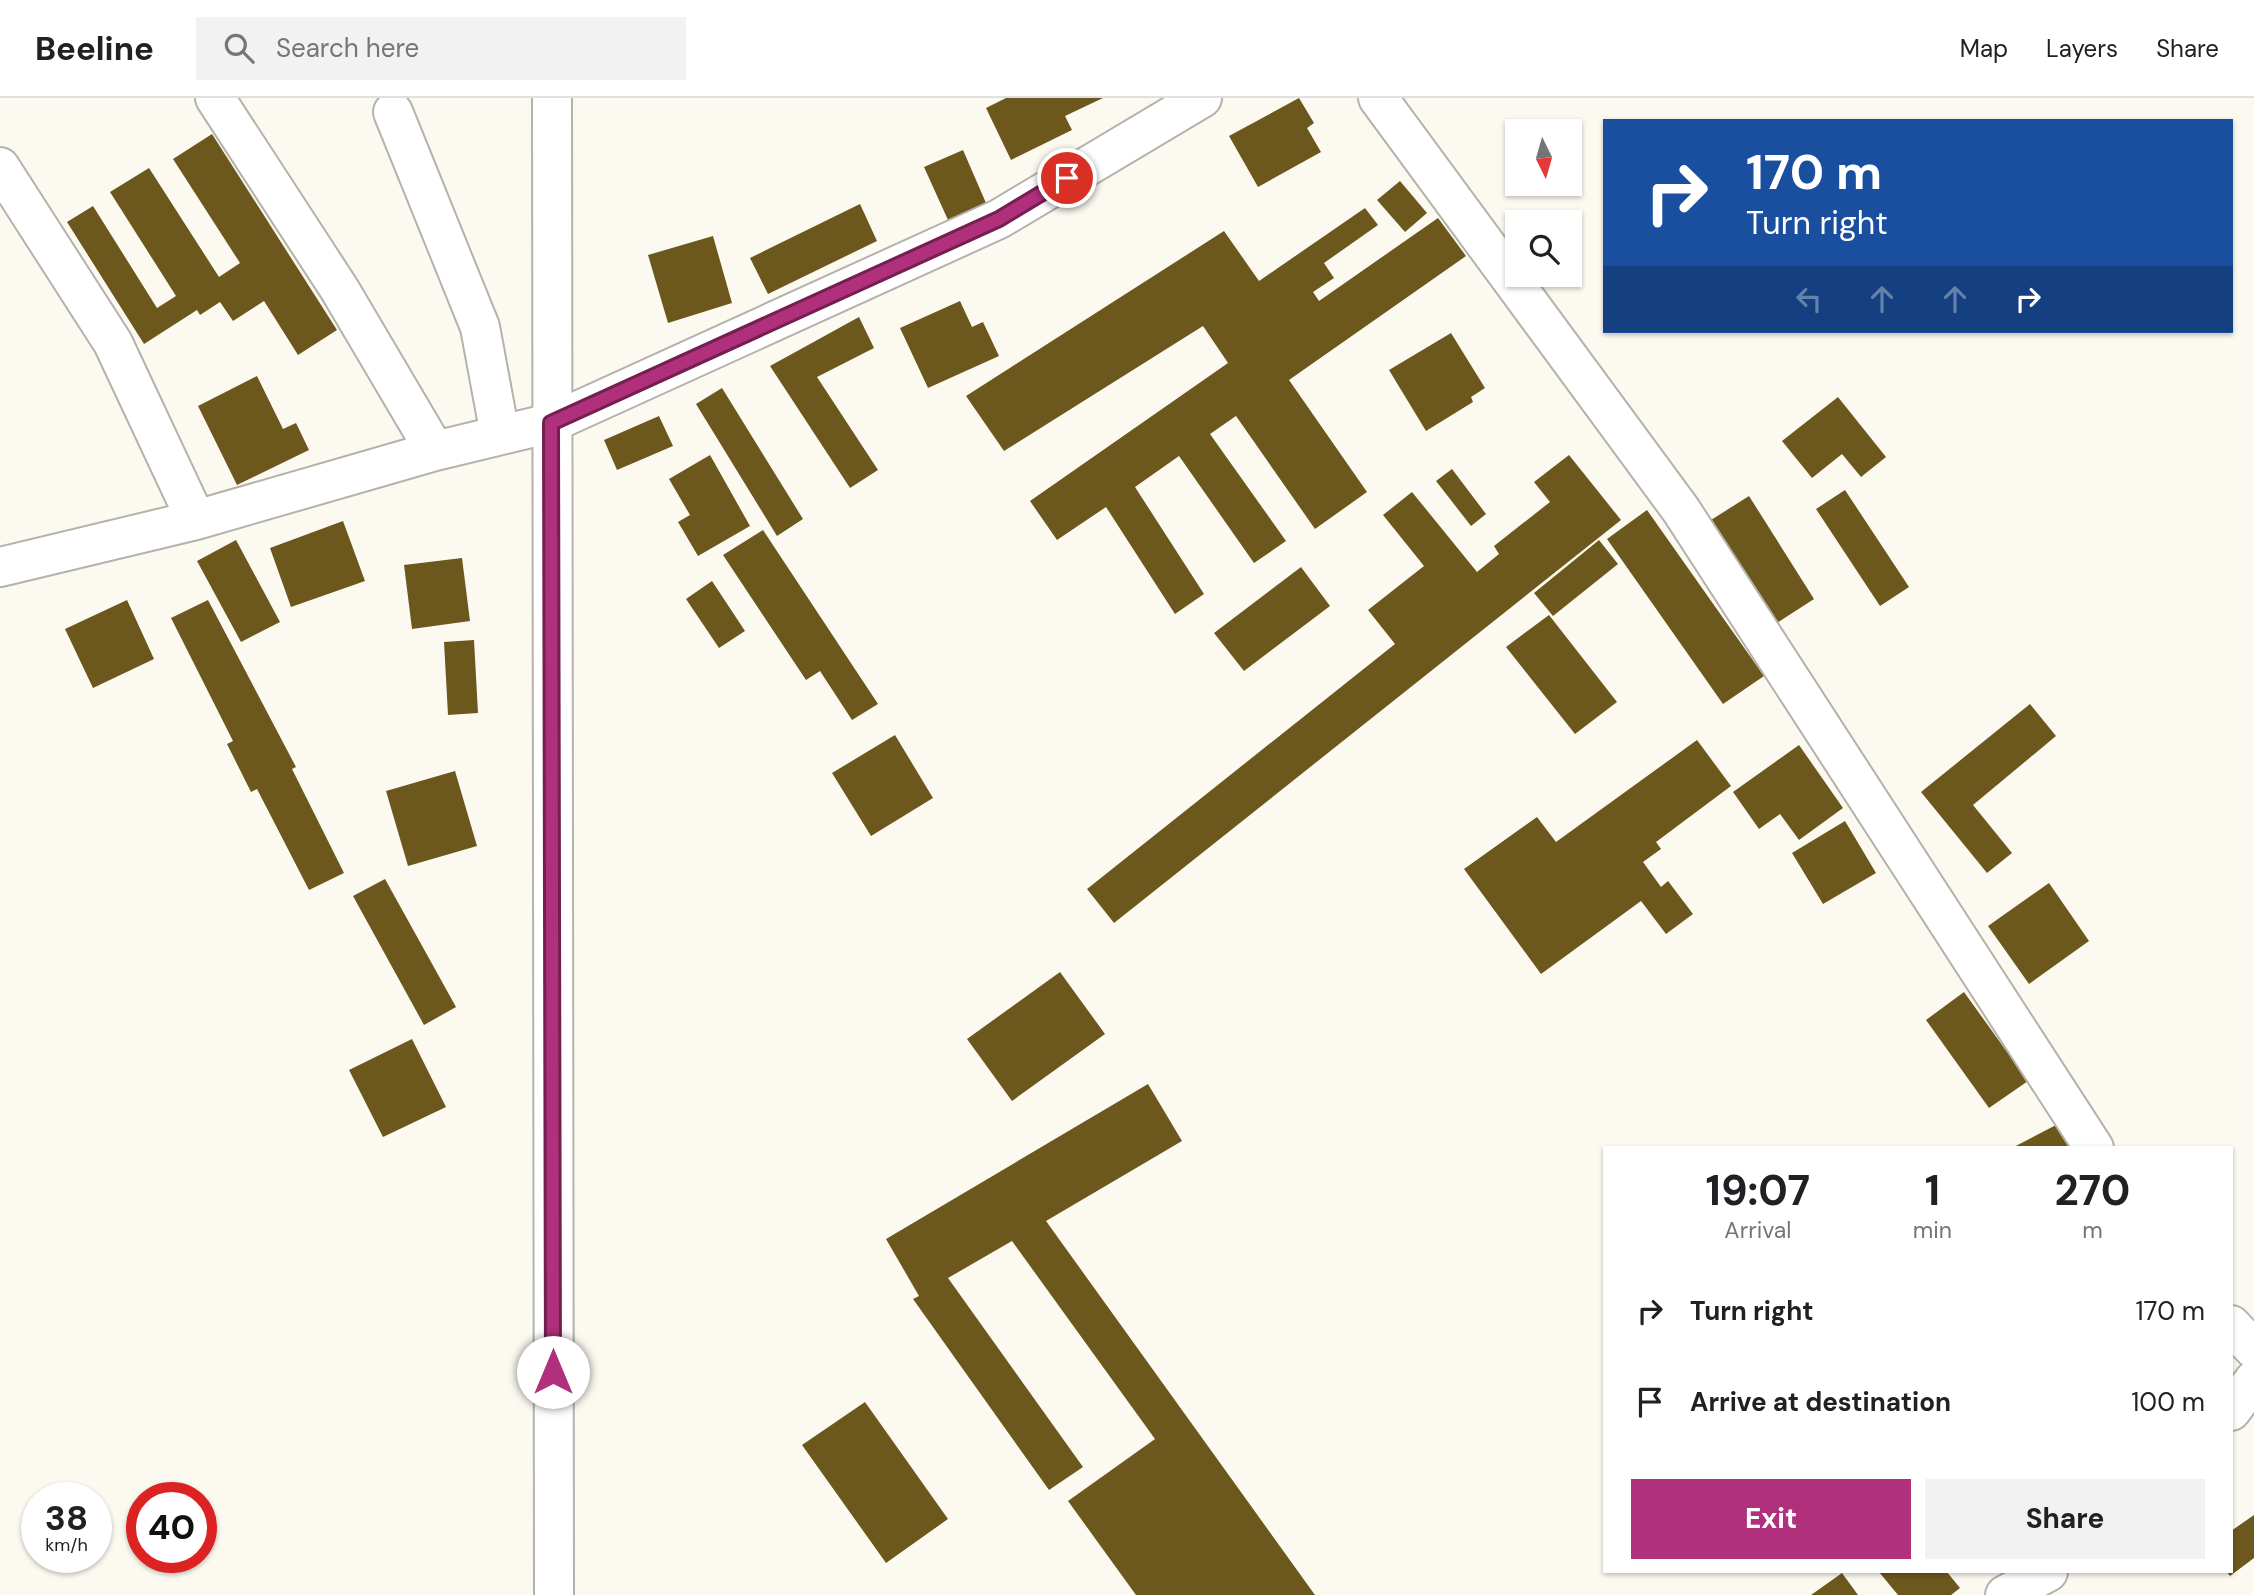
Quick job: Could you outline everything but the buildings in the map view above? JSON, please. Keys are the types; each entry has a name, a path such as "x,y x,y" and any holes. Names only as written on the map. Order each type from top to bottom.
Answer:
{"street":[{"path":"215,98 340,290 435,451"},
{"path":"552,98 554,1595"},
{"path":"0,567 196,520 435,451 551,423 999,219 1202,98"},
{"path":"1378,98 1681,510 2093,1146"},
{"path":"393,112 480,327 500,435"},
{"path":"0,167 113,344 196,520"},
{"path":"2233,1327 2254,1349"},
{"path":"2233,1408 2254,1380"},
{"path":"2005,1595 2046,1573"}],"route":[{"path":"553,1372 551,423 999,219 1067,178"}]}
